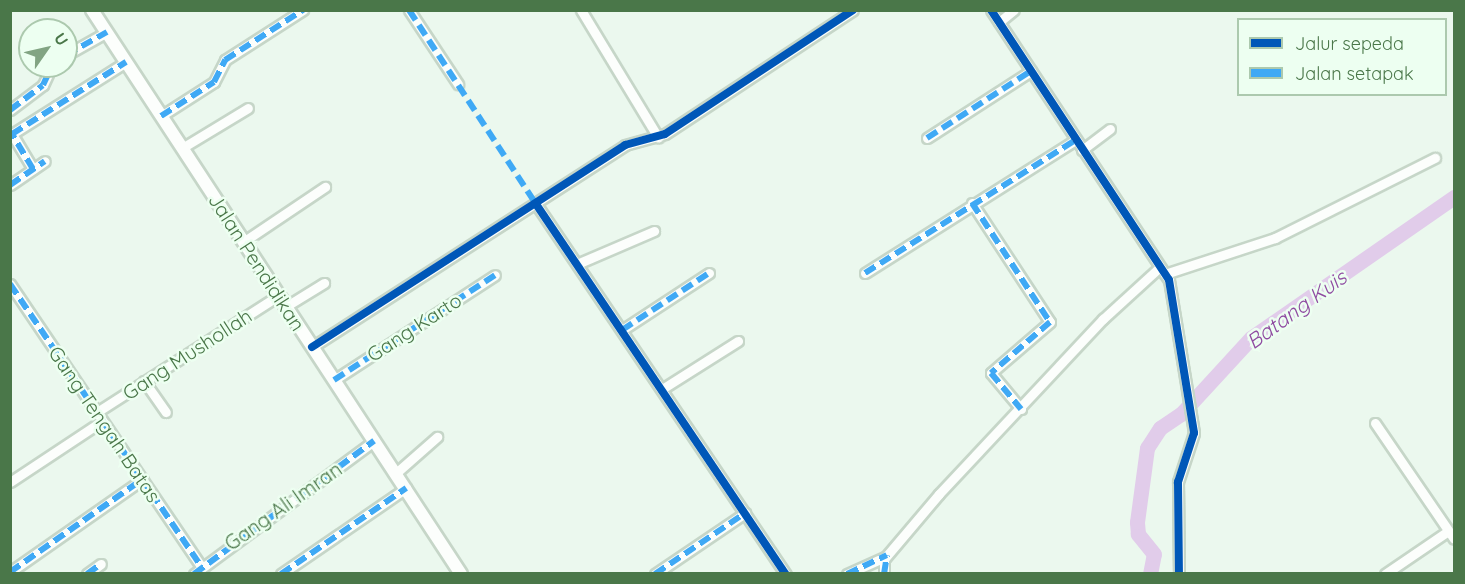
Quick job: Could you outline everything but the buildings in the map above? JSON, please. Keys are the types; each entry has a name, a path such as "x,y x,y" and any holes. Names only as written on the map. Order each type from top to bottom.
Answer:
{"main road":[{"name":"Jalan Pendidikan","path":"92,10 461,573"}],"street":[{"path":"161,116 213,82 225,60 303,10"},
{"path":"409,10 458,84"},
{"path":"581,10 658,137"},
{"path":"312,347 625,145 658,137 853,10"},
{"path":"991,10 1163,271 1194,433 1178,482 1179,573"},
{"path":"999,22 1014,10"},
{"path":"78,48 107,32"},
{"path":"33,169 12,134 126,62"},
{"path":"927,138 1031,71"},
{"path":"10,110 44,86 47,78"},
{"path":"182,148 248,108"},
{"path":"1082,150 1110,129"},
{"path":"865,273 972,203 1076,140"},
{"path":"847,573 887,555 1120,303 1163,271 1275,238 1435,158"},
{"path":"10,185 45,161"},
{"path":"243,242 325,187"},
{"path":"972,203 1050,322 991,373 1021,409"},
{"path":"536,204 786,573"},
{"path":"577,264 654,231"},
{"path":"621,330 709,273"},
{"name":"Gang Karto","path":"334,380 495,275"},
{"path":"285,307 324,283"},
{"name":"Gang Tengah Batas","path":"10,284 200,565"},
{"name":"Gang Mushollah","path":"97,412 278,296"},
{"path":"662,389 738,341"},
{"path":"144,381 166,412"},
{"path":"10,482 102,421"},
{"path":"1375,423 1455,540"},
{"path":"396,473 437,437"},
{"name":"Gang Ali Imran","path":"194,573 200,565 374,441"},
{"path":"10,572 143,479"},
{"path":"281,573 406,488"},
{"path":"655,573 745,513"},
{"path":"1385,573 1448,531"},
{"path":"884,573 887,555"},
{"path":"87,573 101,564"}],"waterway":[{"name":"Batang Kuis","path":"1150,574 1154,554 1138,534 1137,522 1147,448 1160,428 1181,414 1251,338 1454,197"}],"marked path":[{"path":"161,116 214,82 225,60 303,10"},
{"path":"409,10 536,204"},
{"path":"78,48 107,32"},
{"path":"33,169 12,134 126,62"},
{"path":"927,138 1031,71"},
{"path":"10,110 43,85 46,78"},
{"path":"865,273 1075,140"},
{"path":"10,185 45,161"},
{"path":"972,203 1050,322 991,373 1021,409"},
{"path":"622,330 709,273"},
{"path":"334,380 495,275"},
{"path":"10,284 200,565"},
{"path":"194,574 374,441"},
{"path":"10,572 143,479"},
{"path":"281,574 406,488"},
{"path":"655,574 745,513"},
{"path":"847,574 887,555"},
{"path":"884,574 887,555"},
{"path":"87,574 101,564"}],"cycle path":[{"path":"312,347 625,145 665,134 853,10"},
{"path":"991,10 1169,280 1194,433 1178,482 1179,574"},
{"path":"536,204 786,574"}]}
